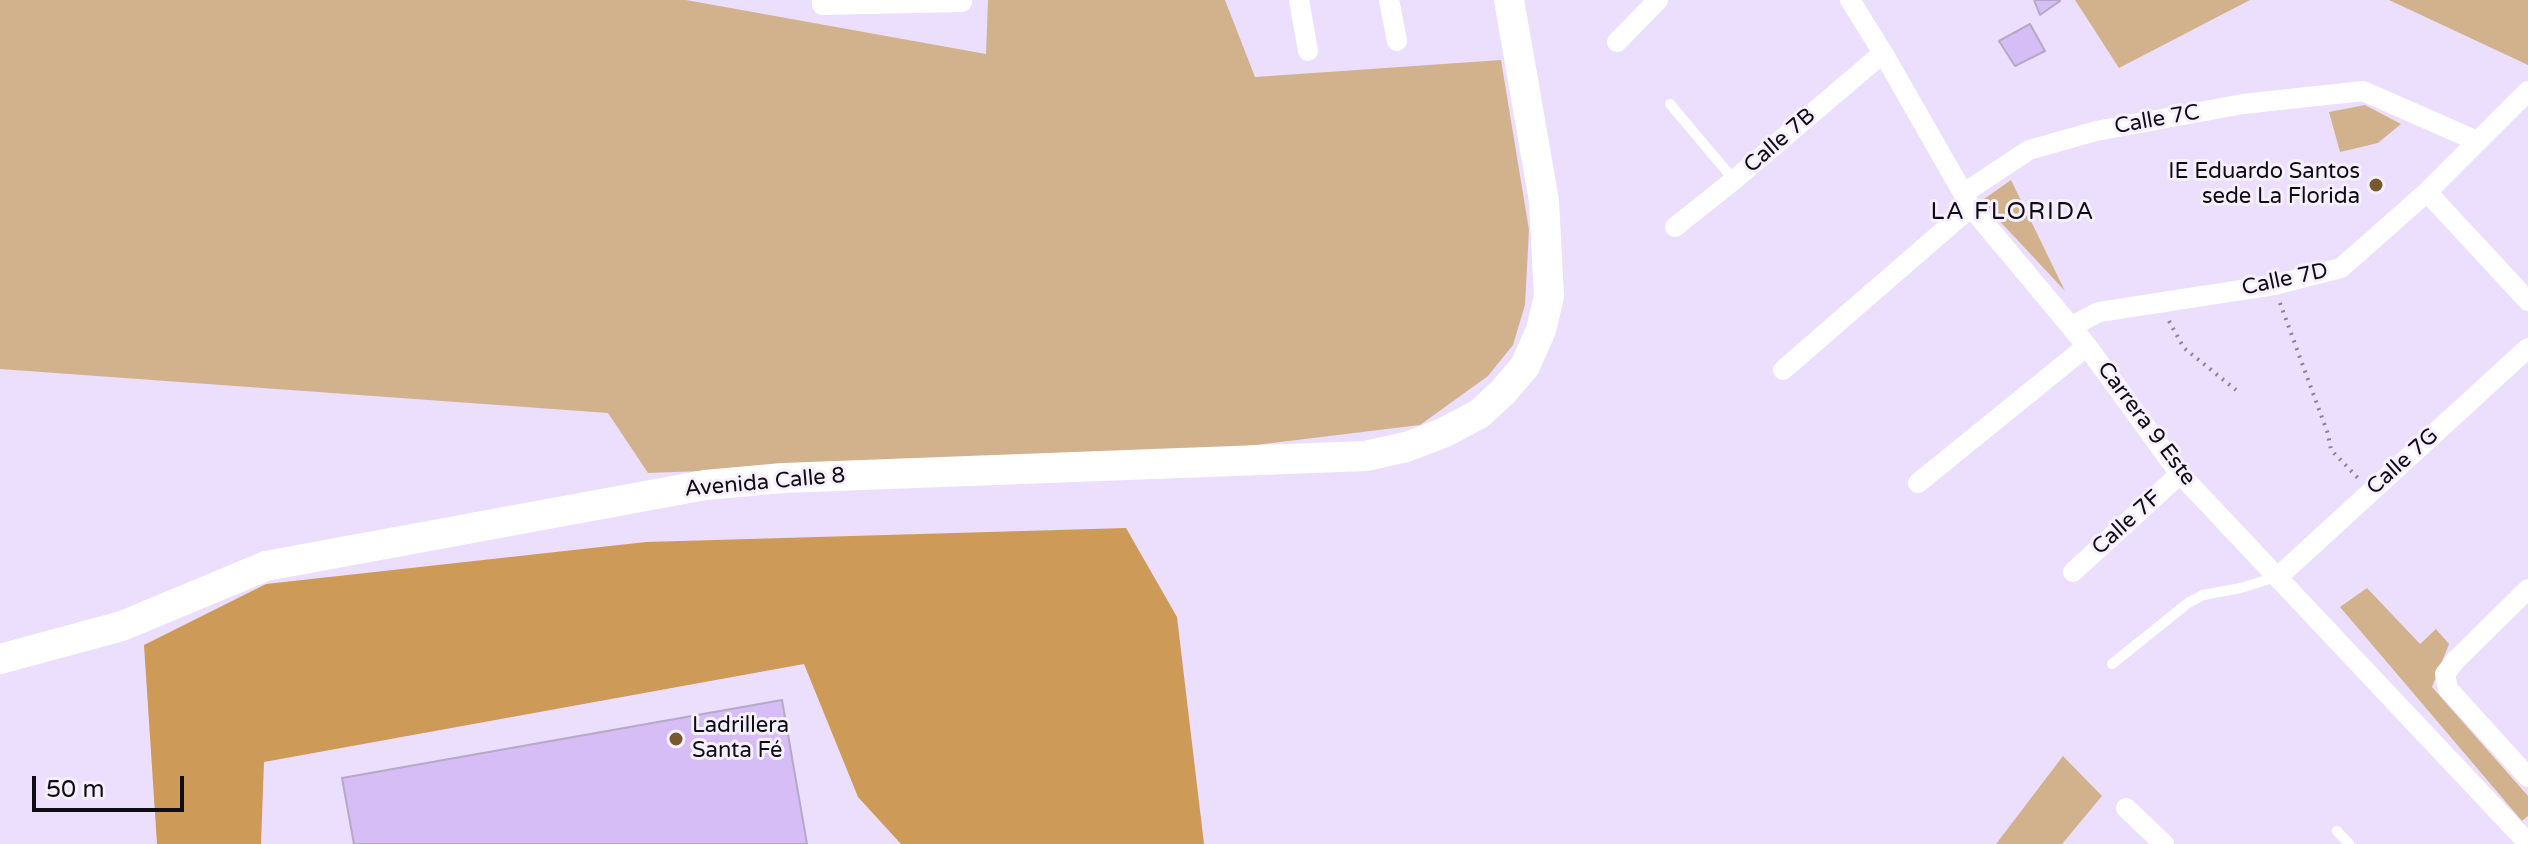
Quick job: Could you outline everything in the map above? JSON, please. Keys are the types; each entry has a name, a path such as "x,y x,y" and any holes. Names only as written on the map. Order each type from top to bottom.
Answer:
{"main road":[{"name":"Avenida Calle 8","path":"0,659 122,626 266,566 705,485 783,478 1366,456 1406,447 1443,433 1479,414 1525,366 1541,330 1549,296 1544,201 1509,0"}],"street":[{"path":"1299,0 1308,51"},
{"path":"1389,0 1397,41"},
{"path":"1617,42 1658,0"},
{"name":"Carrera 9 Este","path":"1850,0 1968,200 2072,326 2180,474 2525,840"},
{"path":"822,3 962,2"},
{"name":"Calle 7B","path":"1675,227 1883,53"},
{"name":"Calle 7C","path":"1783,370 1968,200 2029,150 2096,131 2243,104 2363,91 2477,141"},
{"name":"Calle 7D","path":"2072,326 2099,312 2274,285 2341,268 2427,192 2528,91"},
{"path":"2427,192 2528,301"},
{"path":"1918,483 2087,346"},
{"name":"Calle 7G","path":"2279,576 2528,348"},
{"name":"Calle 7F","path":"2073,572 2180,474"},
{"path":"2528,589 2445,674 2448,689 2528,777"},
{"path":"2126,808 2164,844"}],"lane":[{"path":"1670,104 1734,180"},
{"path":"2112,664 2188,603 2203,595 2241,588 2279,576"},
{"path":"2337,831 2349,844"}],"path":[{"path":"2274,285 2331,450 2370,491"},
{"path":"2158,301 2184,348 2236,390"}],"shaded area":[{"path":"0,0 686,0 986,54 988,0 1225,0 1255,77 1501,60 1529,230 1525,305 1513,345 1488,376 1420,425 1190,453 648,473 608,413 0,369"},
{"path":"2075,0 2250,0 2119,68"},
{"path":"2389,0 2528,0 2528,65"},
{"path":"2365,105 2401,124 2378,143 2340,152 2329,112"},
{"path":"2011,180 2065,291 1981,201"},
{"path":"1126,528 1177,617 1204,844 901,844 858,797 804,664 264,762 261,844 157,844 144,645 266,584 646,542"},
{"path":"2367,588 2420,644 2436,629 2449,644 2432,687 2528,796 2528,816 2522,821 2340,607"},
{"path":"2063,756 2102,796 2062,844 1996,844"}],"building":[{"path":"2034,0 2059,0 2060,1 2040,15"},
{"path":"2030,24 2045,51 2015,66 1999,41"},
{"name":"Ladrillera Santa Fé","path":"782,700 807,844 354,844 342,778"}],"place":[{"name":"IE Eduardo Santos sede La Florida","path":"2376,185"},
{"name":"Ladrillera Santa Fé","path":"676,739"}],"district":[{"name":"LA FLORIDA","path":"2013,213"}]}
